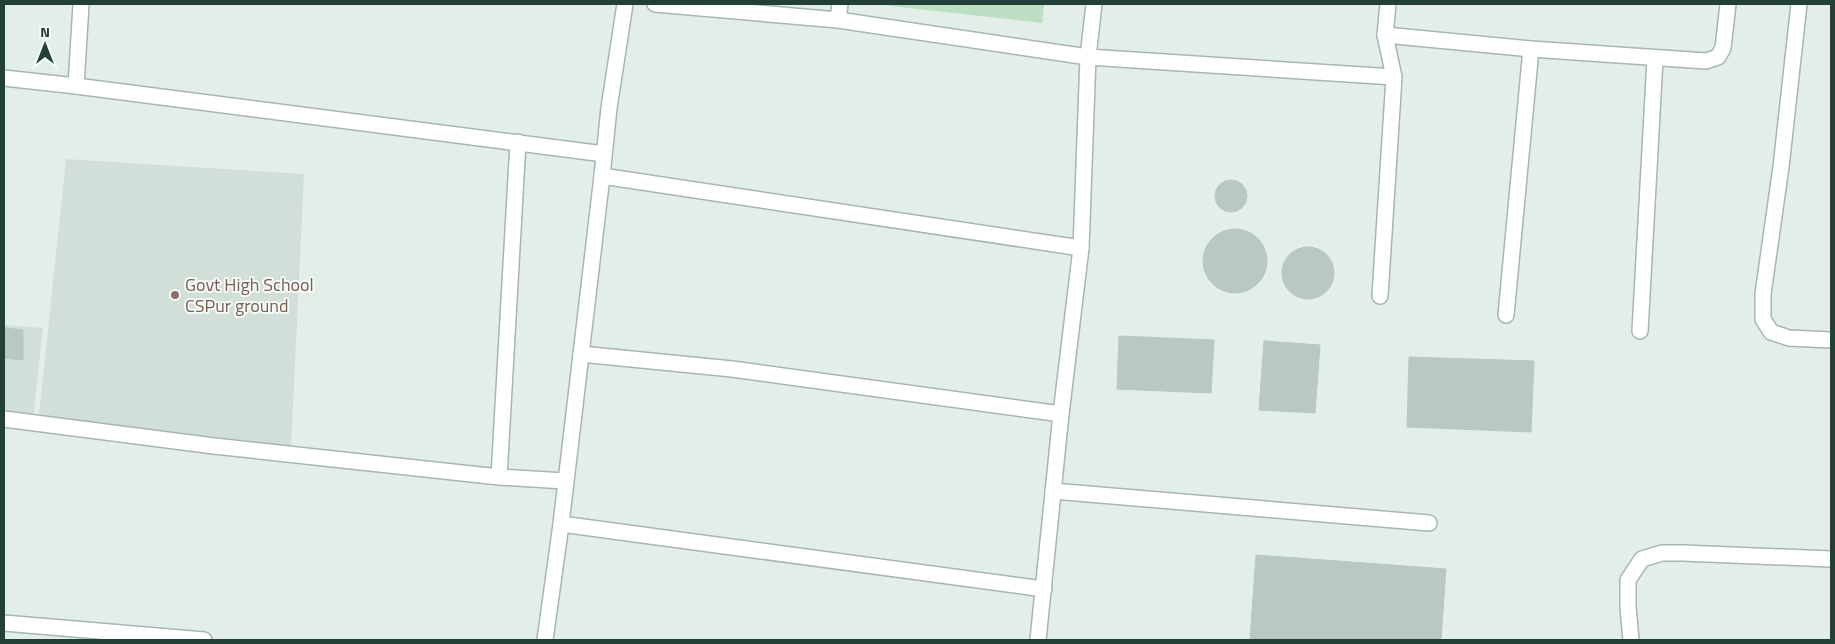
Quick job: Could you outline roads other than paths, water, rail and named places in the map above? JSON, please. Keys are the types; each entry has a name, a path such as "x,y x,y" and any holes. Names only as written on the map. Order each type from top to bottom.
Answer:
{"street":[{"path":"76,86 81,4"},
{"path":"544,640 561,524 609,108 625,4"},
{"path":"655,4 838,20 1088,57 1394,77"},
{"path":"838,20 840,4"},
{"path":"1038,640 1060,414 1082,248 1088,57 1094,4"},
{"path":"1380,296 1394,77 1385,35 1388,4"},
{"path":"1385,35 1531,49 1706,61 1718,57 1723,48 1728,4"},
{"path":"1799,4 1781,167 1763,294 1763,319 1771,332 1789,338 1831,340"},
{"path":"1506,315 1531,49"},
{"path":"1640,331 1655,59"},
{"path":"4,78 604,154"},
{"path":"499,477 518,142"},
{"path":"602,176 1082,248"},
{"path":"581,354 732,369 1060,414"},
{"path":"4,419 214,446 499,477 565,481"},
{"path":"1053,491 1429,523"},
{"path":"561,524 1044,588"},
{"path":"1631,640 1628,580 1642,559 1662,553 1831,559"},
{"path":"4,623 204,640"}],"place":[{"name":"Govt High School CSPur ground","path":"175,295"}]}
